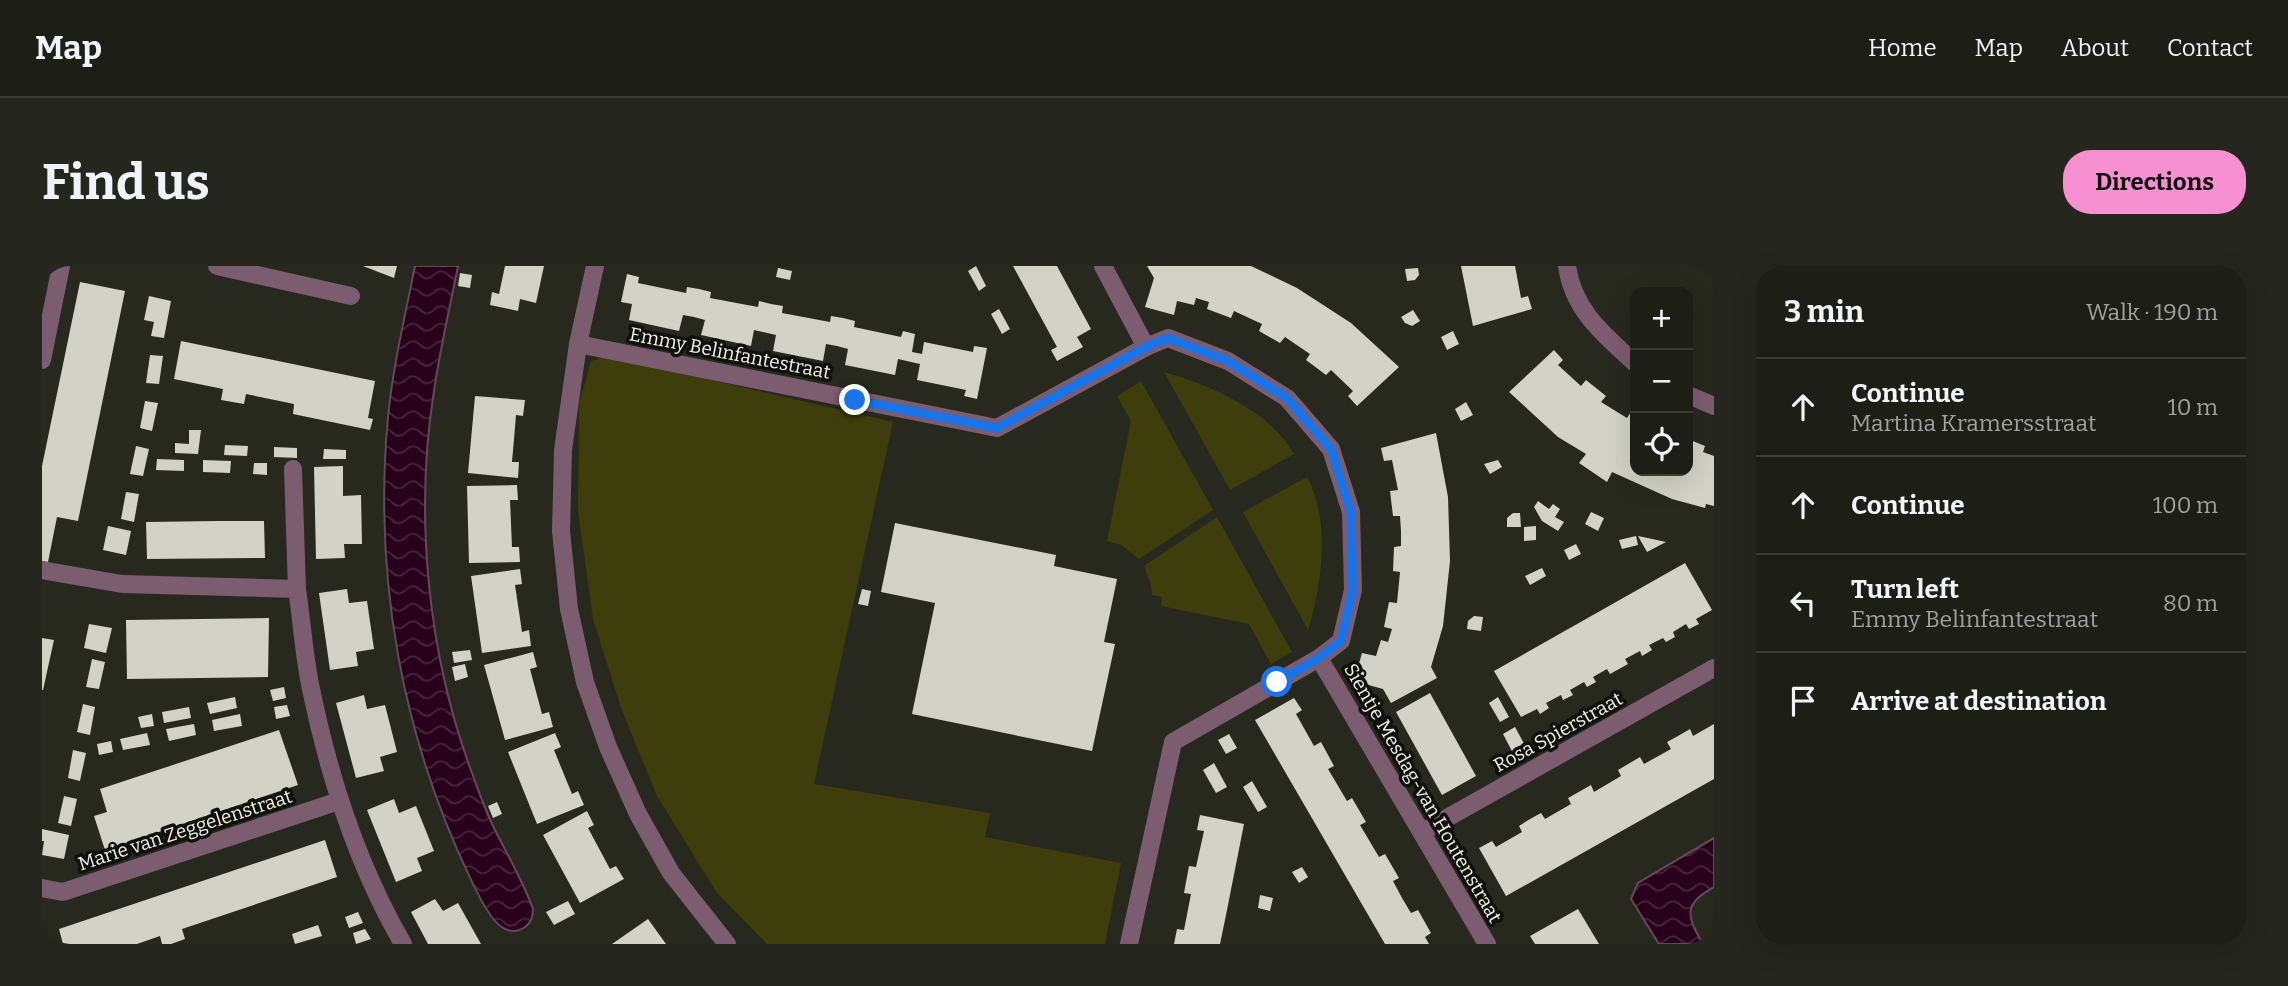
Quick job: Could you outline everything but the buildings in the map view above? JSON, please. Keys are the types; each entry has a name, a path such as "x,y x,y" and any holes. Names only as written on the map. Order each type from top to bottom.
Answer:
{"street":[{"path":"42,360 61,266"},
{"path":"217,266 351,296"},
{"path":"595,266 578,344 563,450 561,531 569,609 585,682 608,747 638,814 671,873 727,944"},
{"path":"1103,266 1146,347"},
{"path":"1567,266 1581,308 1609,340 1630,359"},
{"name":"Sientje Mesdag-van Houtenstraat","path":"1146,347 1168,338 1228,361 1287,398 1331,449 1351,512 1353,590 1341,641 1319,658 1487,944"},
{"name":"Emmy Belinfantestraat","path":"578,344 997,428 1146,347"},
{"path":"1693,397 1714,406"},
{"path":"293,468 297,589 310,688 339,801 384,910 403,944"},
{"path":"42,570 122,584 297,589"},
{"path":"1129,944 1173,742 1319,658"},
{"name":"Rosa Spierstraat","path":"1422,832 1714,668"},
{"name":"Marie van Zeggelenstraat","path":"42,888 63,892 339,801"}],"shaded area":[{"path":"608,356 893,422 814,784 990,813 985,837 1121,863 1105,944 767,944 717,893 657,796 621,708 593,619 578,511 579,404 591,361"},
{"path":"1164,372 1200,384 1237,401 1270,424 1294,454 1230,490"},
{"path":"1141,381 1213,510 1139,559 1121,545 1107,541 1131,421 1117,396"},
{"path":"1307,477 1315,495 1322,533 1320,573 1308,630 1243,512"},
{"path":"1217,517 1292,652 1271,664 1249,624 1161,606 1162,597 1152,595 1144,566"}],"water":[{"path":"415,266 458,266 436,375 428,438 425,487 429,585 435,633 457,728 488,814 533,909 529,923 516,931 500,926 487,910 448,829 411,715 398,656 385,537 384,477 393,379"},
{"path":"1714,838 1714,887 1697,899 1690,911 1693,925 1703,944 1659,944 1631,899 1638,883"}],"route":[{"path":"855,400 997,428 1146,347 1168,338 1228,361 1287,398 1331,449 1351,512 1353,590 1341,641 1319,658 1277,682"}]}
